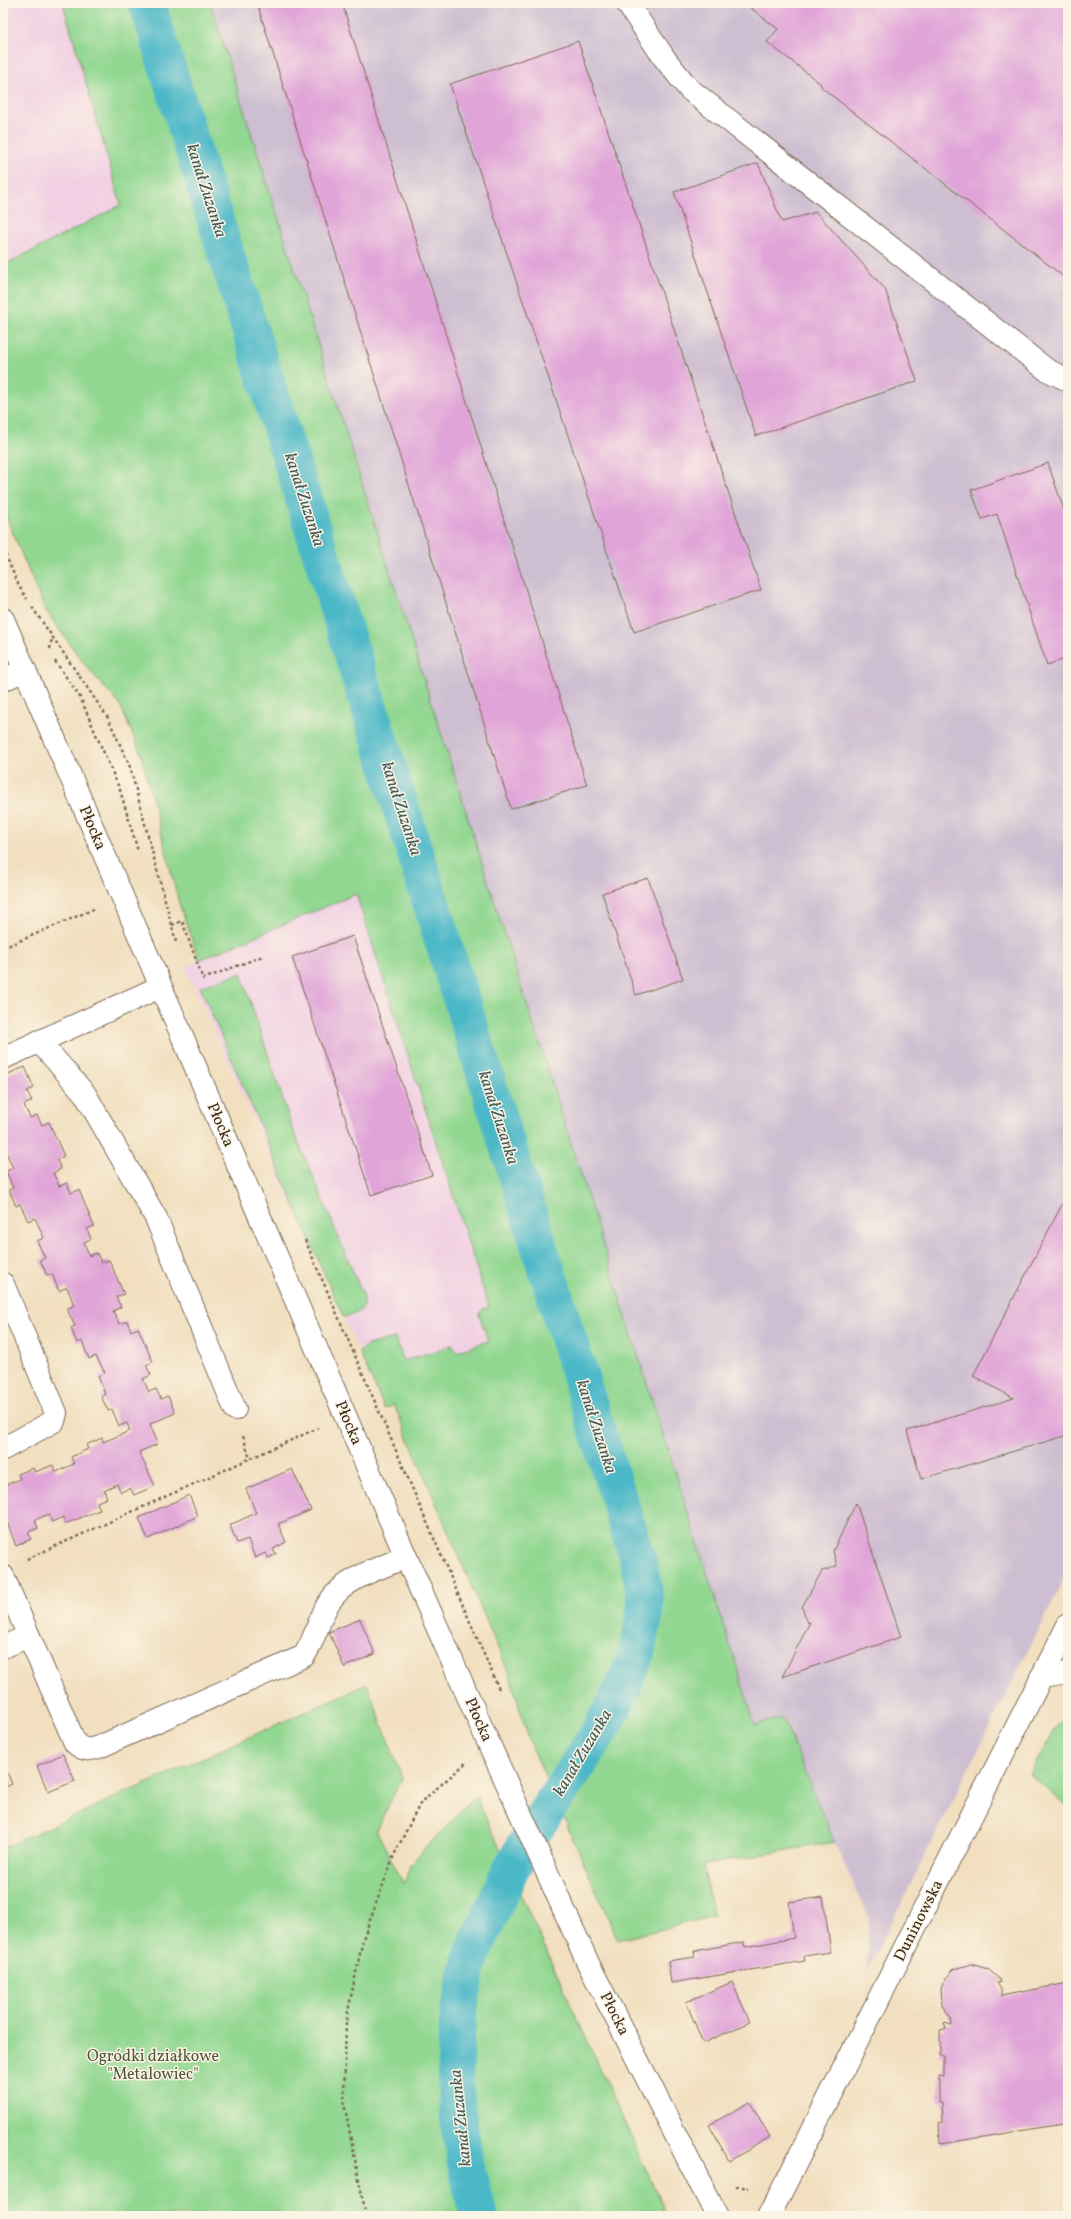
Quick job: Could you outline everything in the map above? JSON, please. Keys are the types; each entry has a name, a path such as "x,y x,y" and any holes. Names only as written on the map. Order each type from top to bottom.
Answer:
{"street":[{"path":"627,3 665,59 689,89 1047,370 1068,380"},
{"name":"Płocka","path":"3,619 406,1557 490,1746 588,1963 717,2216"},
{"path":"3,680 26,670"},
{"path":"3,1058 160,987"},
{"path":"39,1042 85,1094 156,1218 235,1409"},
{"path":"3,1284 56,1413 54,1421 3,1449"},
{"path":"3,1576 75,1744 81,1748 92,1749 304,1656 313,1642 330,1601 344,1585 406,1557"},
{"name":"Duninowska","path":"769,2216 1068,1625"},
{"path":"3,1647 29,1636"},
{"path":"1041,1677 1068,1673"}],"path":[{"path":"3,549 20,588 108,718 130,767 177,946"},
{"path":"3,948 99,906"},
{"path":"172,925 182,921 203,979 263,956"},
{"path":"302,1234 491,1667 501,1695"},
{"path":"25,1560 322,1426"},
{"path":"366,2216 344,2103 346,2021 363,1939 394,1855 421,1802 462,1765 490,1746"}],"shaded area":[{"path":"3,3 63,3 121,205 3,266"},
{"path":"210,3 1068,3 1068,1571 868,1969 869,1918 834,1842 783,1718 755,1725 590,1223"},
{"path":"356,893 505,1355 385,1409 185,967"}],"green space":[{"path":"63,3 210,3 755,1725 783,1718 834,1842 703,1865 714,1916 618,1940 529,1740 510,1676 394,1405 385,1409 359,1352 367,1345 395,1338 404,1361 453,1345 456,1352 488,1341 479,1314 483,1309 489,1307 356,894 199,960 179,903 141,754 120,705 81,660 44,608 3,509 3,266 121,205"},
{"path":"241,973 292,1127 364,1297 364,1306 362,1309 352,1315 343,1317 200,987"},
{"name":"Ogródki działkowe \"Metalowiec\"","path":"367,1684 402,1778 376,1830 404,1884 411,1863 476,1796 667,2216 3,2216 3,1848"},
{"path":"1068,1713 1068,1807 1030,1774 1056,1727"}],"building":[{"path":"257,3 342,3 587,785 511,809"},
{"path":"750,3 1068,3 1068,280 821,87 821,84 767,42 778,29 748,6"},
{"path":"578,41 761,590 634,632 450,84"},
{"path":"758,163 782,222 816,212 885,289 917,381 756,436 674,192"},
{"path":"1048,463 1068,522 1068,658 1047,665 997,514 982,519 971,490"},
{"path":"648,878 683,979 636,995 602,893"},
{"path":"353,936 432,1175 371,1195 292,957"},
{"path":"25,1067 34,1088 27,1091 32,1101 24,1105 30,1118 37,1115 42,1125 49,1122 64,1156 57,1160 61,1169 53,1173 59,1186 67,1183 71,1193 79,1190 94,1226 87,1229 91,1239 84,1242 89,1256 97,1253 101,1263 109,1260 124,1294 116,1297 121,1307 113,1311 119,1324 127,1321 131,1331 138,1328 153,1362 146,1365 151,1375 143,1379 149,1392 156,1389 161,1399 168,1396 175,1413 150,1424 158,1444 139,1452 155,1486 134,1495 130,1488 121,1492 117,1484 104,1490 107,1498 97,1502 100,1510 65,1524 63,1517 52,1522 49,1514 35,1520 38,1528 28,1532 31,1539 16,1546 3,1511 3,1495 6,1494 3,1486 20,1479 18,1474 33,1468 35,1472 53,1465 56,1472 74,1464 71,1457 88,1449 86,1445 102,1438 103,1442 130,1431 127,1423 119,1426 112,1409 108,1411 101,1396 105,1394 98,1376 105,1373 96,1356 89,1359 82,1341 77,1343 71,1328 75,1326 67,1309 74,1305 67,1287 59,1291 52,1274 47,1275 40,1260 45,1258 37,1241 44,1238 35,1218 28,1221 20,1204 16,1206 9,1190 13,1188 6,1171 13,1168 5,1150 3,1151 3,1076"},
{"path":"1068,1193 1068,1435 921,1479 907,1431 1014,1398 973,1376"},
{"path":"292,1469 311,1510 278,1524 286,1542 273,1549 276,1554 268,1558 265,1553 255,1558 248,1539 237,1543 230,1525 256,1513 246,1489"},
{"path":"189,1495 198,1516 148,1539 139,1518"},
{"path":"856,1503 901,1637 782,1677 810,1622 808,1623 802,1607 822,1571 837,1566 833,1551"},
{"path":"360,1619 375,1654 344,1667 329,1632"},
{"path":"63,1754 75,1781 48,1792 37,1766"},
{"path":"3,1762 12,1784 3,1788"},
{"path":"823,1897 831,1952 804,1956 805,1961 671,1983 668,1961 695,1957 694,1951 744,1942 745,1947 794,1938 789,1902"},
{"path":"971,1964 988,1969 1000,1978 1001,1982 997,1983 1001,1989 1001,1996 1068,1983 1068,2123 940,2144 939,2122 943,2123 942,2102 939,2102 939,2076 943,2077 943,2056 939,2056 940,2030 946,2029 944,2023 952,2025 951,2019 942,2005 941,1988 946,1978 954,1969"},
{"path":"732,1982 750,2022 703,2043 686,2002"},
{"path":"750,2102 770,2137 729,2161 709,2125"}],"waterway":[{"name":"kanał Zuzanka","path":"147,3 638,1560 644,1589 645,1606 639,1641 628,1675 613,1708 574,1771 533,1831 515,1862 478,1941 470,1962 462,1994 457,2026 455,2058 456,2090 464,2153 470,2185 479,2216"}]}
